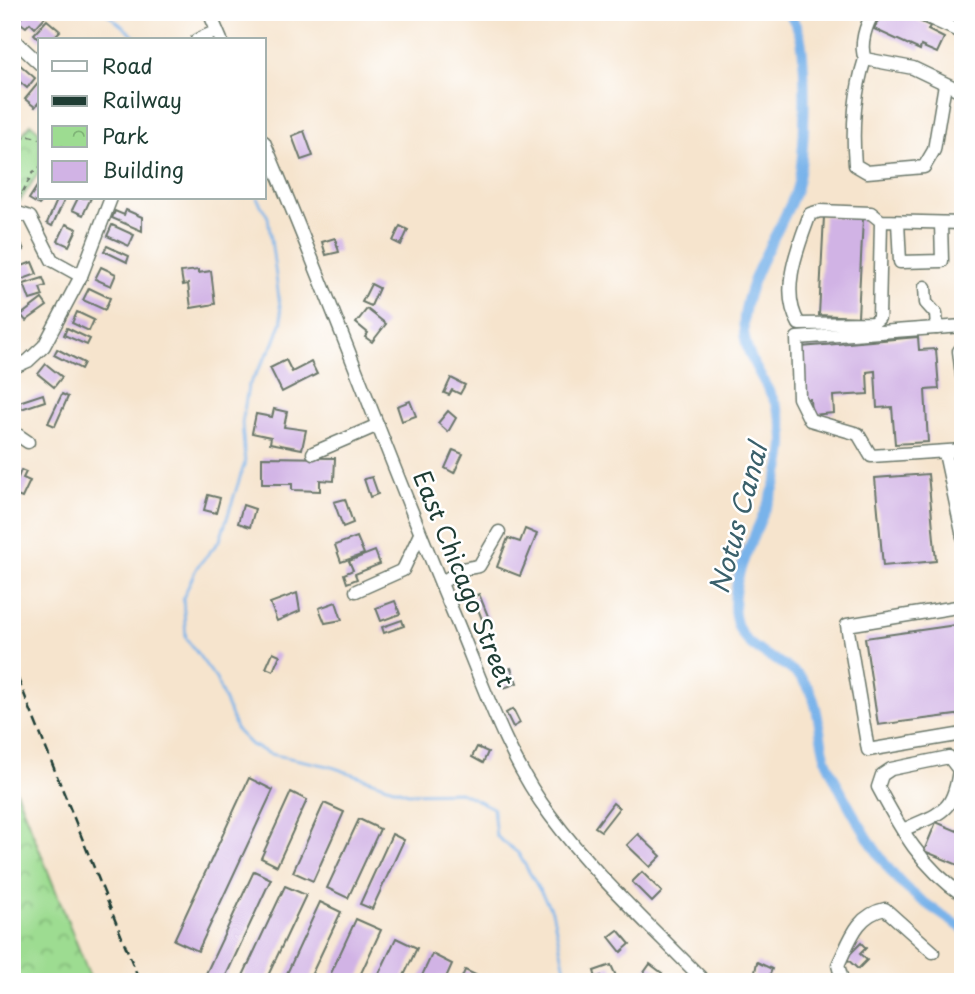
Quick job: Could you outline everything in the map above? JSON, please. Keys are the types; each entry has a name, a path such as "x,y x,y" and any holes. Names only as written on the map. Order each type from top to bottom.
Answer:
{"street":[{"path":"209,12 219,36"},
{"path":"874,12 867,22 862,54 865,59 913,68 963,92"},
{"path":"916,12 963,33"},
{"path":"12,38 38,62"},
{"path":"865,59 856,84 853,145 855,165 867,172 924,167 934,150 945,84"},
{"name":"East Chicago Street","path":"266,147 421,534 507,739 549,814 584,857 705,982"},
{"path":"12,368 28,361 44,346 81,276 96,230 110,200"},
{"path":"15,207 30,217 52,260 81,276"},
{"path":"880,221 879,318 873,323 799,324 793,315 792,263 810,214 820,211 871,213 880,221 963,223"},
{"path":"898,222 901,262 942,261 941,223"},
{"path":"925,287 926,303 936,314 937,328"},
{"path":"963,326 797,338 799,398 810,420 858,434 871,456 963,450"},
{"path":"963,347 959,351 963,383"},
{"path":"313,453 378,425"},
{"path":"12,431 28,442"},
{"path":"945,453 963,537"},
{"path":"441,583 462,569 479,566 499,531"},
{"path":"356,591 403,570 421,534"},
{"path":"963,607 847,625 867,750 956,736 963,723"},
{"path":"903,830 940,812 955,796 961,769 949,757 891,769 882,775 878,787 903,830 939,879 963,895"},
{"path":"839,982 841,976 838,965 860,920 872,912 885,909 933,952"}],"path":[{"path":"21,195 17,188 13,146 26,135 38,138"},
{"path":"15,207 33,172 38,168"}],"green space":[{"path":"31,124 38,130 38,173 20,201 14,176 12,140 16,142"},
{"path":"12,781 92,982 12,982"}],"building":[{"path":"26,12 40,12 45,17 35,28 30,23 26,27 18,21"},
{"path":"882,12 900,12 930,26 928,30 944,38 937,53 921,46 920,50 874,29"},
{"path":"47,20 60,31 53,38 38,38 34,34"},
{"path":"18,63 35,78 27,88 12,75 12,69"},
{"path":"38,83 38,103 35,107 25,99"},
{"path":"304,131 313,156 301,160 292,136"},
{"path":"38,185 38,200 43,200 39,205 29,199"},
{"path":"57,200 64,201 52,226 47,223"},
{"path":"77,200 90,200 83,215 72,210"},
{"path":"126,210 142,217 142,231 112,218 115,211 124,215"},
{"path":"824,216 863,218 858,317 819,315"},
{"path":"66,224 77,229 69,246 58,241"},
{"path":"112,225 134,235 129,246 107,236"},
{"path":"400,226 408,230 401,245 393,241"},
{"path":"335,238 339,252 326,255 322,242"},
{"path":"20,241 24,250 16,253 19,260 12,262 12,245"},
{"path":"107,246 129,256 127,262 104,251"},
{"path":"32,262 37,274 12,283 12,270"},
{"path":"101,267 116,274 111,286 95,279"},
{"path":"198,270 198,273 211,271 215,304 191,308 188,284 183,285 181,272"},
{"path":"43,278 46,286 40,288 43,296 30,300 24,284"},
{"path":"371,284 379,288 371,306 362,302"},
{"path":"89,288 110,298 105,310 83,300"},
{"path":"42,299 47,306 26,321 21,315"},
{"path":"367,309 386,324 372,342 365,337 368,333 356,323"},
{"path":"77,312 94,320 89,331 72,323"},
{"path":"67,328 90,339 87,345 64,335"},
{"path":"918,337 919,350 936,349 939,389 925,390 928,442 895,444 892,407 877,408 875,371 867,372 868,394 833,396 834,413 811,415 810,399 804,399 801,347"},
{"path":"57,349 84,363 81,369 54,355"},
{"path":"286,360 292,372 311,362 317,374 282,392 270,368"},
{"path":"46,364 62,377 54,387 38,374"},
{"path":"451,378 465,385 460,394 452,390 449,395 444,393"},
{"path":"43,394 45,401 21,409 19,402"},
{"path":"62,394 68,397 55,426 48,423"},
{"path":"410,401 416,416 402,421 397,406"},
{"path":"274,409 287,412 284,427 306,430 302,449 270,443 271,437 252,433 256,414 272,417"},
{"path":"448,411 456,418 448,432 438,423"},
{"path":"453,450 463,454 454,473 445,468"},
{"path":"262,457 335,458 334,481 320,480 320,491 292,490 292,484 262,484"},
{"path":"21,470 26,472 23,478 30,481 22,498 12,494"},
{"path":"928,474 936,561 883,566 875,478"},
{"path":"372,477 378,494 370,497 364,479"},
{"path":"208,495 220,498 216,513 204,510"},
{"path":"345,499 353,523 343,527 334,502"},
{"path":"243,505 255,509 250,527 238,523"},
{"path":"525,529 537,534 520,576 497,567 508,538 520,542"},
{"path":"357,537 364,554 341,562 335,545"},
{"path":"375,551 380,564 355,574 357,579 347,583 344,574 353,570 349,561"},
{"path":"297,593 300,611 277,621 270,603"},
{"path":"479,594 490,621 484,624 473,597"},
{"path":"395,601 400,614 381,621 376,608"},
{"path":"336,602 342,620 325,623 319,608"},
{"path":"402,620 404,626 384,633 382,627"},
{"path":"963,624 963,714 878,725 865,638"},
{"path":"273,652 280,655 273,671 266,668"},
{"path":"511,668 517,683 504,688 498,674"},
{"path":"513,709 520,723 513,727 506,713"},
{"path":"477,747 488,752 483,763 472,757"},
{"path":"249,778 273,790 198,951 174,940"},
{"path":"291,792 307,800 277,866 261,858"},
{"path":"324,803 344,812 313,881 293,872"},
{"path":"613,803 619,808 601,831 595,827"},
{"path":"963,817 963,867 924,851 936,822 957,831"},
{"path":"359,819 380,829 348,898 327,888"},
{"path":"392,834 404,840 372,909 360,904"},
{"path":"638,834 661,856 650,867 627,845"},
{"path":"254,871 271,879 223,982 202,982"},
{"path":"642,872 662,892 652,902 632,882"},
{"path":"285,886 306,895 265,982 240,982"},
{"path":"320,902 341,912 308,982 283,982"},
{"path":"356,919 381,930 357,982 327,982"},
{"path":"618,930 630,944 621,952 609,937"},
{"path":"396,938 417,948 401,982 375,982"},
{"path":"861,943 866,948 860,954 867,960 858,969 846,958"},
{"path":"432,954 452,964 444,982 419,982"},
{"path":"757,962 772,969 767,982 753,982"},
{"path":"650,964 662,973 656,982 643,974"},
{"path":"611,965 616,976 603,981 601,976 596,978 594,971"},
{"path":"465,970 482,978 480,982 460,982"}],"waterway":[{"path":"105,12 137,38"},
{"name":"Notus Canal","path":"788,12 797,28 802,46 804,100 799,179 750,290 744,324 750,355 779,411 783,428 783,451 770,499 740,571 735,594 735,616 746,639 805,683 814,701 828,764 851,810 883,861 910,891 963,929"},
{"path":"258,200 268,217 282,321 274,343 248,387 242,423 245,462 220,540 197,567 183,598 186,638 216,679 237,731 251,745 270,754 329,766 408,793 460,792 493,808 496,836 518,853 552,911 568,982"}],"railway":[{"path":"12,664 140,982"}]}
